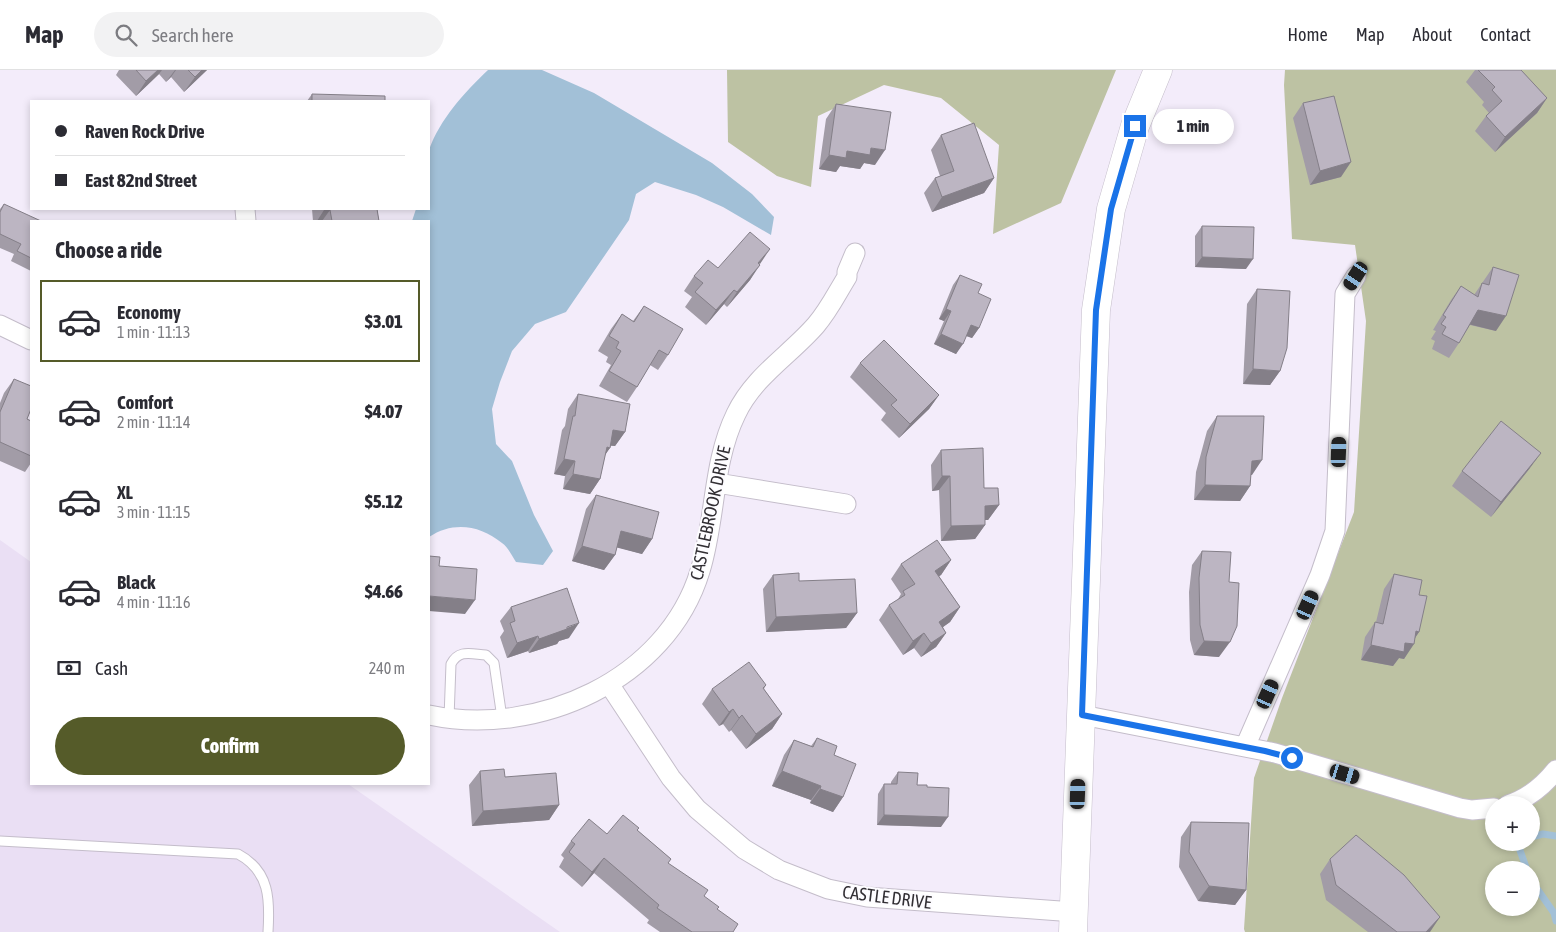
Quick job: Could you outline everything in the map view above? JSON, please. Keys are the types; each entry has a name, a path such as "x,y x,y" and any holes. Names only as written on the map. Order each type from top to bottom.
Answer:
{"main road":[{"path":"1073,922 1094,355 1100,278 1111,209 1119,178 1143,105 1158,70"}],"street":[{"name":"CASTLEBROOK DRIVE","path":"430,715 470,720 502,718 532,714 557,707 609,684 645,657 674,627 694,591 700,572 725,438 737,411 754,386 817,324 847,277 847,272 855,253"},
{"path":"1245,747 1326,561 1335,531 1345,294 1356,276"},
{"path":"0,325 30,340"},
{"path":"718,483 846,504"},
{"name":"CASTLE DRIVE","path":"609,684 676,786 697,810 744,849 779,870 828,889 867,897 1073,922"},
{"path":"1082,715 1275,753 1460,808 1472,810 1485,809"},
{"path":"1525,796 1548,780 1556,770"}],"lane":[{"path":"449,718 451,664 455,657 461,654 486,655 494,663 502,718"},
{"path":"0,841 238,854 250,860 266,885 269,898 268,932"}],"shaded area":[{"path":"0,540 30,561 30,785 349,785 560,932 0,932"}],"green space":[{"path":"727,70 1116,70 1061,203 993,234 999,145 941,98 884,85 818,116 811,187 777,176 728,142"},
{"path":"1285,70 1556,70 1556,932 1245,932 1254,778 1282,698 1354,512 1366,321 1355,245 1292,239 1284,85"}],"water":[{"path":"488,70 542,70 594,93 712,163 752,194 774,217 771,235 723,207 696,195 655,182 636,194 629,220 566,312 535,324 512,351 492,409 496,444 512,461 534,515 553,551 543,565 516,562 504,545 494,537 476,529 457,527 438,532 430,536 430,220 412,220 416,210 430,210 430,148 446,117"}],"building":[{"path":"136,70 158,70 146,81"},
{"path":"188,70 202,70 195,77"},
{"path":"1478,70 1521,70 1547,98 1505,137 1486,116 1502,101 1492,90 1495,87"},
{"path":"312,94 385,96 385,100 312,100"},
{"path":"1334,96 1351,162 1320,171 1303,103"},
{"path":"836,104 891,112 885,150 871,148 870,155 847,151 846,158 829,155"},
{"path":"974,123 994,178 942,197 935,178 954,171 941,135"},
{"path":"4,204 39,220 30,220 30,258 17,251 21,244 0,234 0,212"},
{"path":"330,210 377,210 379,220 332,220"},
{"path":"1202,226 1254,227 1253,259 1202,257"},
{"path":"750,232 770,249 758,263 760,265 737,292 734,290 716,310 695,292 703,283 694,276 708,260 718,268"},
{"path":"1493,267 1519,275 1506,316 1478,310 1459,343 1442,334 1446,327 1441,324 1446,317 1443,315 1461,286 1478,297 1482,283 1489,285"},
{"path":"960,275 982,284 978,293 991,299 979,328 971,325 963,344 941,334 951,311 946,309"},
{"path":"1257,289 1290,291 1287,348 1280,371 1253,369"},
{"path":"644,306 683,329 668,355 659,350 637,387 609,371 621,351 616,348 619,342 609,336 622,314 634,322"},
{"path":"884,340 939,395 910,424 891,405 897,400 860,363"},
{"path":"14,379 30,386 30,412 27,419 30,420 30,456 0,442 0,412"},
{"path":"578,394 630,404 625,432 613,430 610,448 607,447 600,479 573,474 575,461 564,459 573,416 575,416"},
{"path":"1217,416 1264,416 1262,460 1252,461 1250,486 1205,485 1206,457"},
{"path":"1501,421 1541,453 1501,502 1462,471"},
{"path":"983,448 984,488 998,488 999,505 985,506 985,525 951,526 950,476 942,476 941,450"},
{"path":"596,495 659,512 652,539 621,531 615,555 582,546"},
{"path":"937,540 951,560 935,571 960,607 939,622 946,633 931,643 924,633 913,641 889,605 905,595 903,591 915,584 901,564"},
{"path":"1202,551 1231,552 1229,582 1239,583 1237,626 1230,642 1204,641 1200,625 1199,578"},
{"path":"430,556 440,557 439,566 477,569 475,600 430,596"},
{"path":"799,573 799,581 855,579 857,613 776,617 773,575"},
{"path":"1394,574 1422,580 1419,595 1427,596 1419,632 1416,631 1414,644 1405,643 1404,652 1371,645 1375,622 1383,624"},
{"path":"567,588 579,623 539,639 538,636 517,643 510,623 515,621 511,607"},
{"path":"749,662 766,685 763,688 782,714 756,734 742,715 739,718 733,709 729,712 712,689"},
{"path":"817,738 837,746 834,755 856,764 843,797 820,789 821,786 782,771 794,740 813,747"},
{"path":"504,769 505,777 556,773 559,805 483,811 480,771"},
{"path":"898,772 918,773 917,785 949,788 948,817 884,815 884,784 897,784"},
{"path":"623,815 639,828 637,830 671,859 668,863 708,890 704,896 719,907 717,909 738,924 733,932 692,932 657,908 659,905 604,858 592,872 569,852 575,844 571,841 589,819 607,834"},
{"path":"1191,822 1249,823 1246,890 1209,886 1189,852"},
{"path":"1356,835 1404,875 1440,917 1426,932 1397,932 1336,885 1330,859"}],"waterway":[{"path":"1540,835 1556,836"},
{"path":"1520,851 1524,861"},
{"path":"1540,893 1554,913 1556,921"}],"route":[{"path":"1135,126 1111,209 1096,310 1082,715 1292,758"}]}
